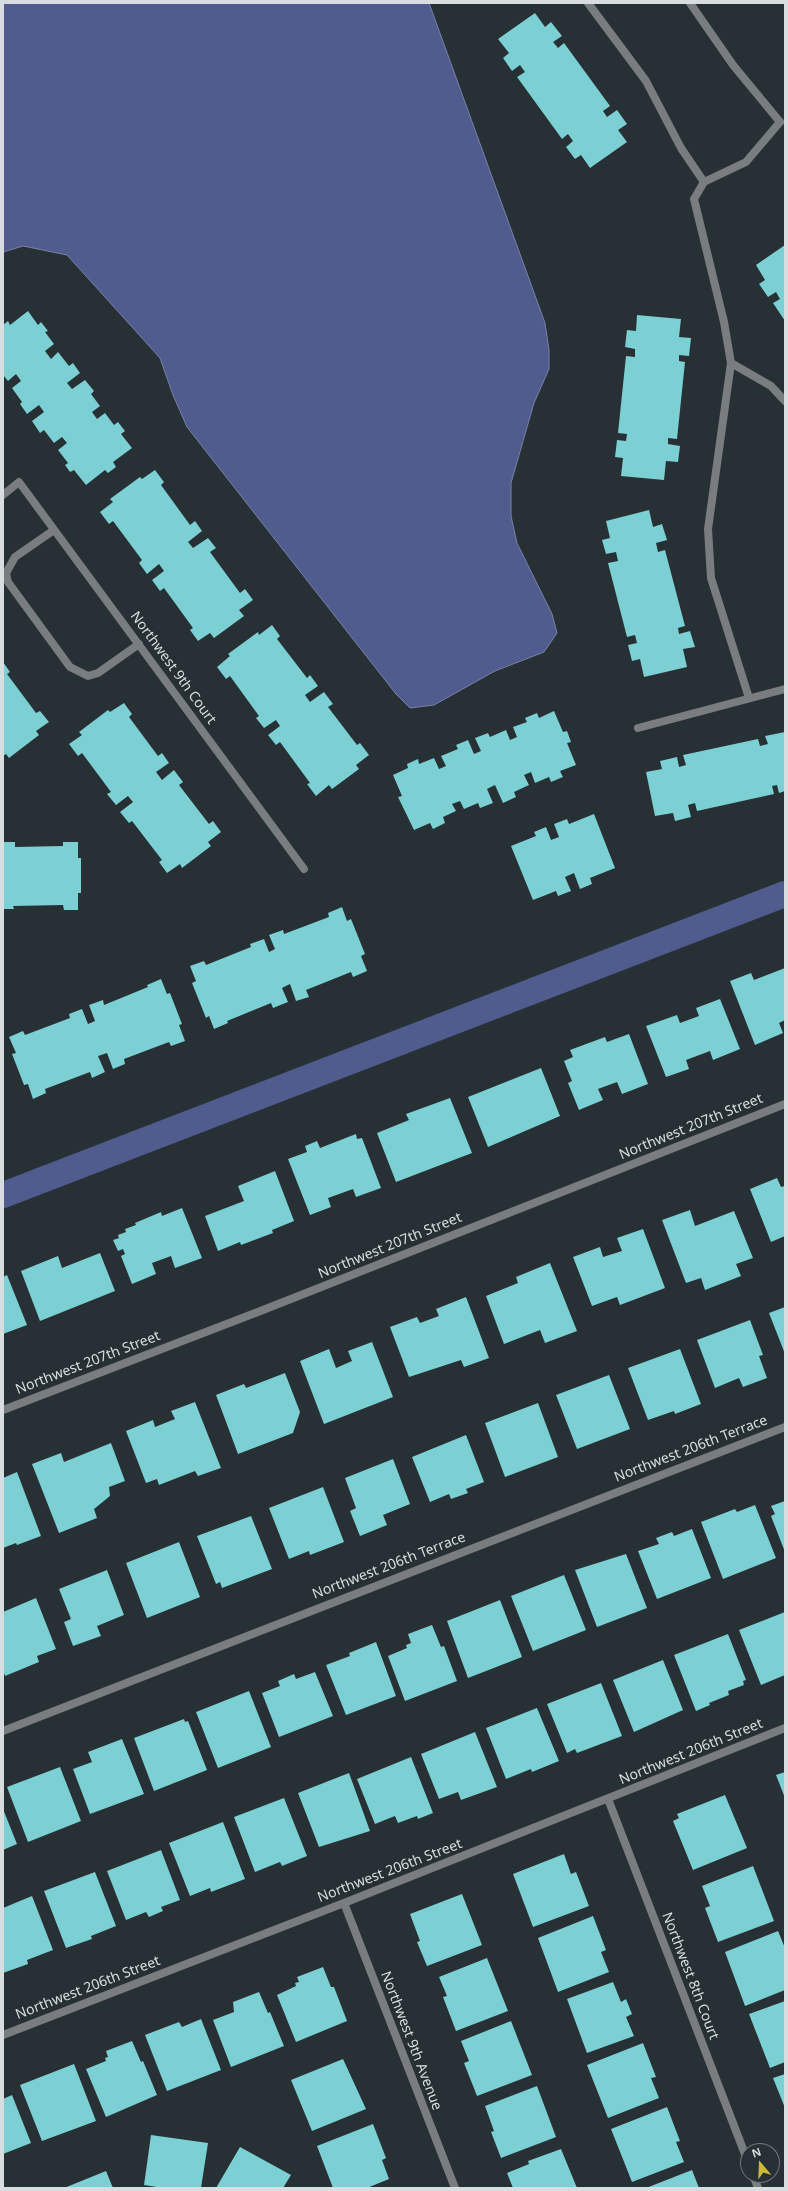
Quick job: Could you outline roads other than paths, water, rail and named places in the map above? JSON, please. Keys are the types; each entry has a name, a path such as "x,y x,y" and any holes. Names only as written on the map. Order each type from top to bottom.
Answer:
{"street":[{"path":"588,3 646,81 681,148 704,182"},
{"path":"690,3 733,65 780,122 746,162 704,182 694,200 724,322 731,363 708,529 711,578 749,698"},
{"path":"731,363 771,386 785,401"},
{"name":"Northwest 9th Court","path":"3,494 19,482 304,869"},
{"path":"54,530 15,557 6,573 8,582 70,666 88,676 98,673 139,644"},
{"path":"638,728 785,688"},
{"name":"Northwest 207th Street","path":"3,1410 263,1310 785,1104"},
{"name":"Northwest 206th Terrace","path":"3,1731 785,1427"},
{"name":"Northwest 206th Street","path":"3,2035 344,1903 785,1728"},
{"name":"Northwest 8th Court","path":"608,1799 741,2143"},
{"name":"Northwest 9th Avenue","path":"344,1903 455,2188"}],"water":[{"path":"3,3 429,3 545,323 549,350 549,369 534,403 511,483 511,516 517,543 552,614 557,633 544,652 495,671 434,705 410,708 396,694 187,427 173,395 160,358 67,255 23,246 3,252"}],"waterway":[{"path":"3,1195 785,894"}]}
